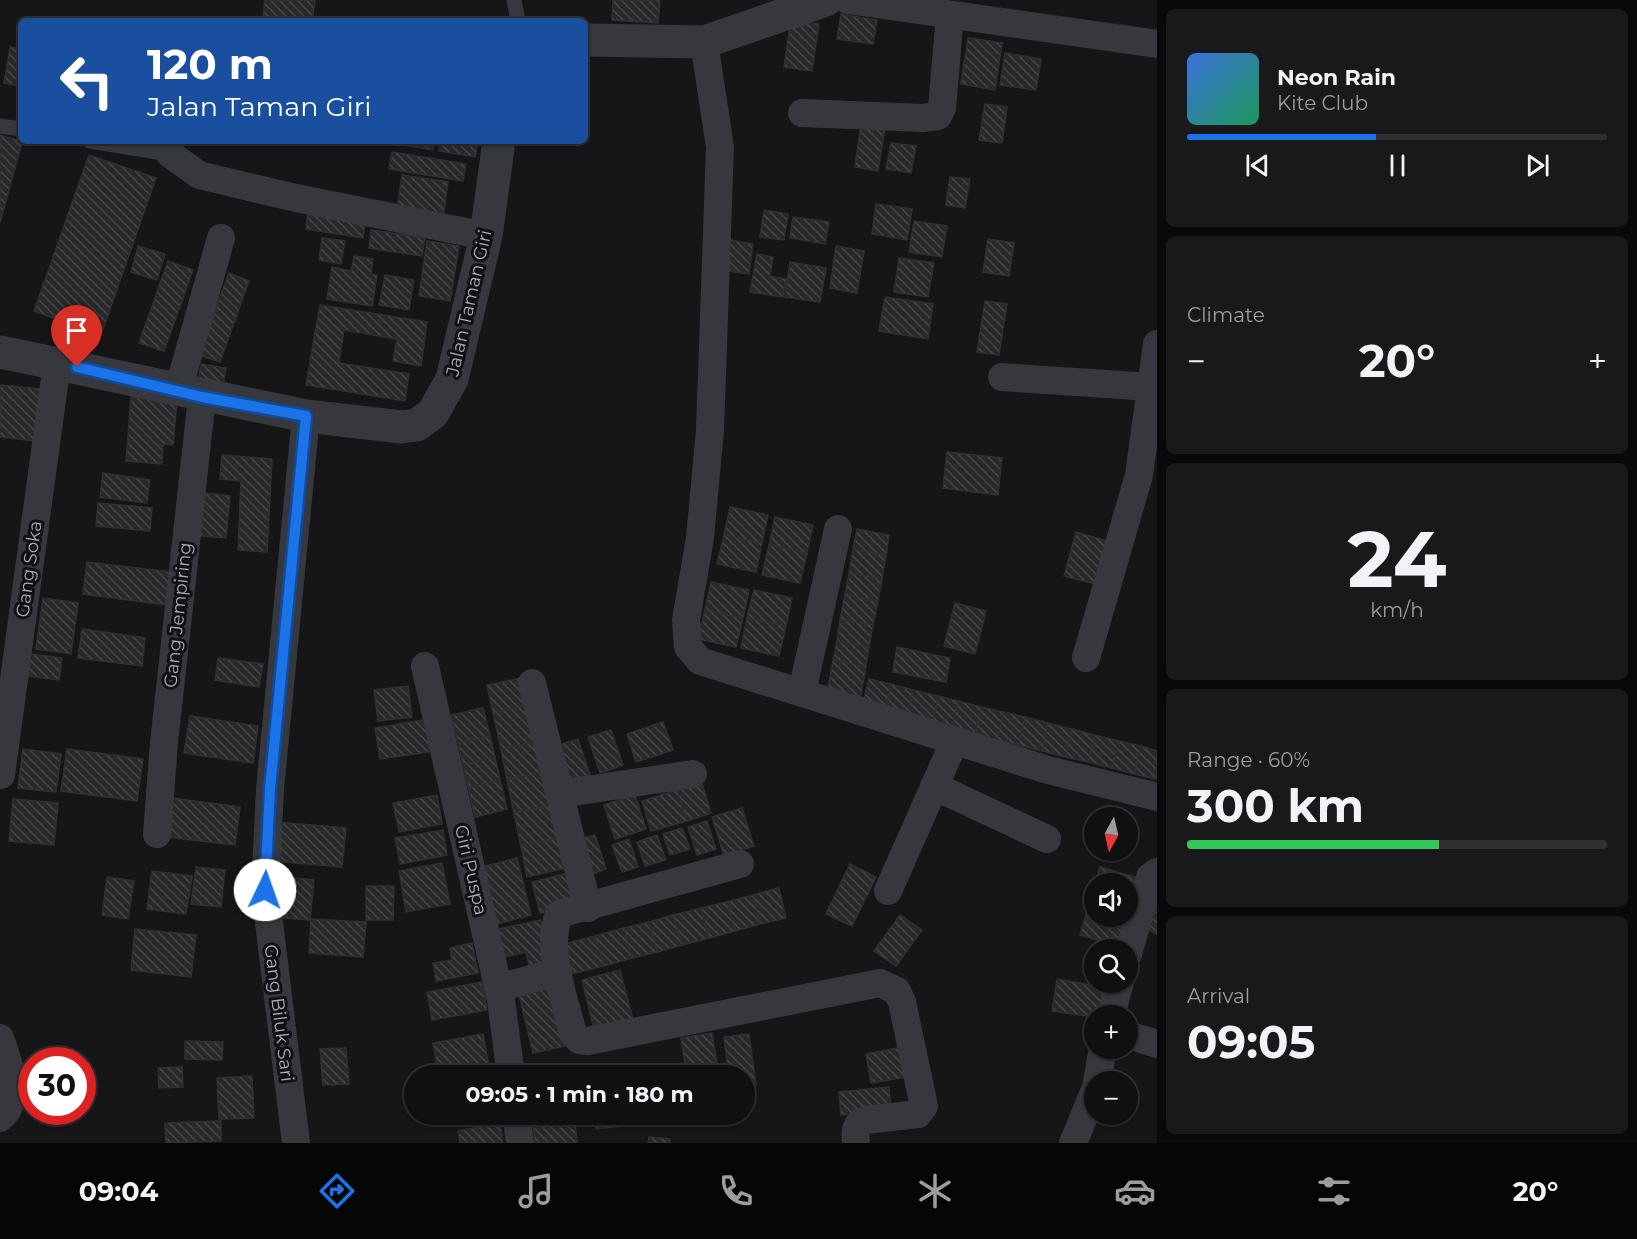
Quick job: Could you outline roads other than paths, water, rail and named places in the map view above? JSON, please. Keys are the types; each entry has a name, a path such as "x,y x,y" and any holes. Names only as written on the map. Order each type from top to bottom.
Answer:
{"street":[{"path":"588,40 704,42 826,0"},
{"path":"848,0 1157,44"},
{"path":"802,113 922,118 938,116 942,108 950,15"},
{"path":"704,42 720,159 710,430 700,538 686,620 688,647 699,661 1048,770 1157,797"},
{"name":"Jalan Taman Giri","path":"0,352 190,394 306,416 402,427 417,425 433,413 452,379 486,236 499,144"},
{"path":"169,148 199,176 486,236"},
{"name":"Gang Jempiring","path":"157,834 190,394 220,238"},
{"path":"1086,657 1148,477 1157,344"},
{"name":"Gang Soka","path":"1,775 57,363"},
{"path":"1002,377 1153,397"},
{"name":"Gang Biluk Sari","path":"296,1143 265,890 270,789 306,416"},
{"path":"802,692 838,529"},
{"name":"Giri Puspa","path":"425,666 498,988 509,1065"},
{"path":"532,683 588,908"},
{"path":"888,891 954,742"},
{"path":"560,794 693,774"},
{"path":"934,786 1047,838"},
{"path":"740,864 588,908 559,914 553,931 558,972 573,1033 579,1040 588,1041 880,983 897,991 902,1002 924,1106 918,1114 865,1119 858,1123 855,1132 856,1143"},
{"path":"1132,939 1150,877 1157,872"},
{"path":"498,988 558,972"},
{"path":"0,1038 9,1063 12,1083 10,1103 0,1118"},
{"path":"1138,1038 1157,1044"},
{"path":"1073,1143 1084,1116"},
{"path":"518,1125 520,1143"}],"lane":[{"path":"514,0 518,18"},
{"path":"0,126 18,129"},
{"path":"124,144 169,148"}]}
